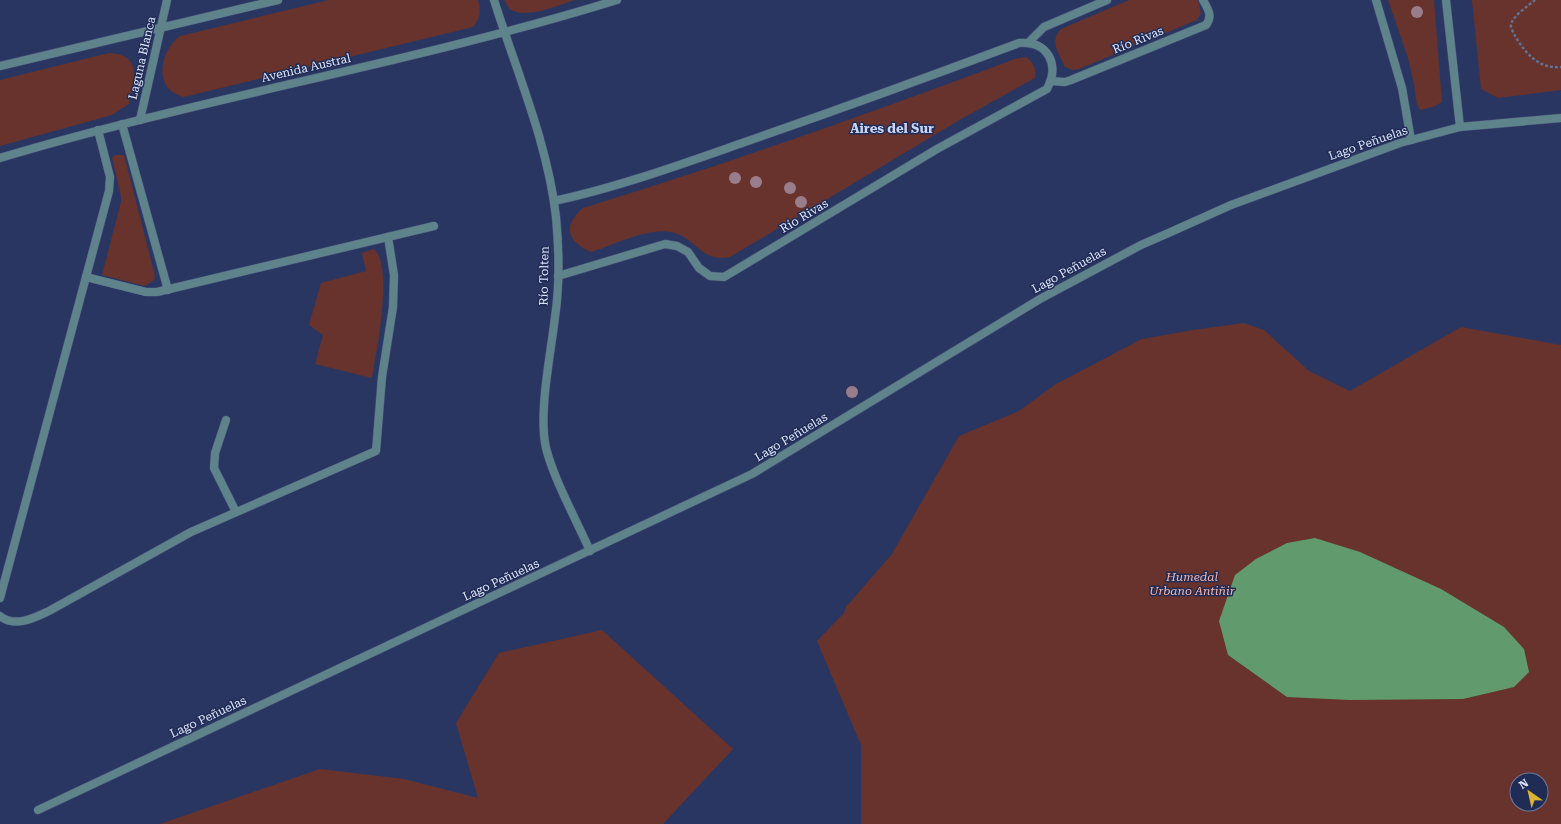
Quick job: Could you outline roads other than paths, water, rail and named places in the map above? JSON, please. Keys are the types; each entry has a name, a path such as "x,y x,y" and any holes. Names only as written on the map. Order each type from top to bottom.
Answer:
{"street":[{"name":"Laguna Blanca","path":"140,120 167,0"},
{"path":"0,66 278,0"},
{"name":"Río Tolten","path":"494,0 535,122 546,162 554,201 558,276 544,411 544,434 552,466 590,551"},
{"name":"Avenida Austral","path":"0,158 122,124 504,33 618,0"},
{"path":"1028,42 1044,27 1107,0"},
{"name":"Río Rivas","path":"558,276 665,244 677,246 688,252 699,268 710,276 724,277 937,149 1047,89 1051,81 1065,82 1072,80 1206,26 1210,20 1210,14 1204,0"},
{"path":"1376,0 1402,88 1411,140"},
{"path":"1446,0 1460,127"},
{"path":"554,201 610,187 671,167 902,87 1019,43 1028,42 1040,46 1046,51 1052,66 1051,81"},
{"name":"Lago Peñuelas","path":"38,810 752,474 1040,299 1142,245 1231,205 1411,140 1460,127 1561,118"},
{"path":"122,124 168,290"},
{"path":"0,598 109,191 110,177 98,130"},
{"path":"86,277 146,292 168,290 434,226"},
{"path":"0,616 7,622 17,622 44,613 191,532 376,451 382,377 393,307 394,275 388,237"},
{"path":"226,420 216,453 214,468 236,512"}],"district":[{"name":"Aires del Sur","path":"892,128"}],"park label":[{"name":"Humedal Urbano Antiñir","path":"1192,584"}]}
